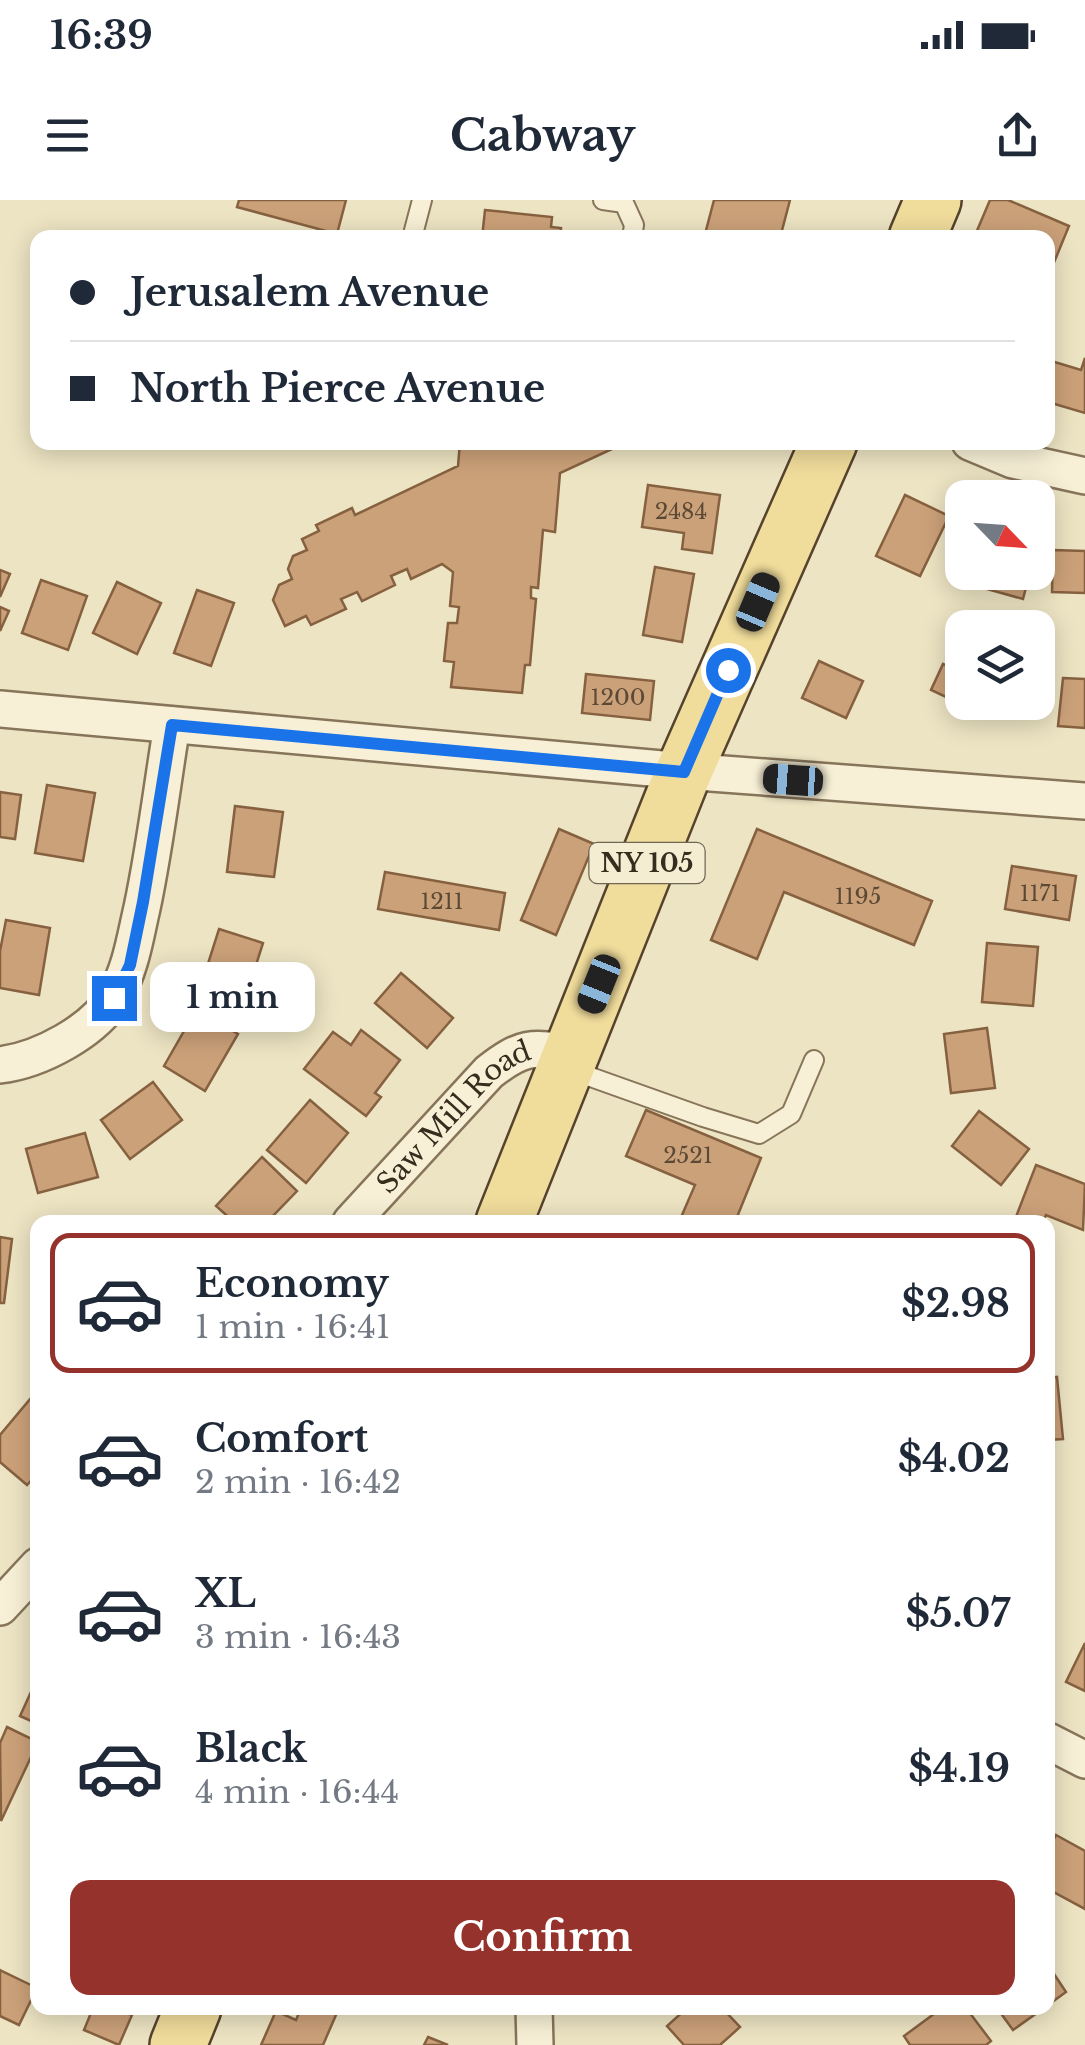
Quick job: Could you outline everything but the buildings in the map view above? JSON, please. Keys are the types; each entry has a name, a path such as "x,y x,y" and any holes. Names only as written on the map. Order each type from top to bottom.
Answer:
{"main road":[{"path":"920,230 933,200"},
{"name":"NY 105","path":"507,1215 684,772 825,450"},
{"path":"178,2045 190,2015"}],"street":[{"path":"989,450 1013,460 1085,476"},
{"path":"0,710 684,772 1085,802"},
{"path":"0,1065 64,1044 96,1020 114,998 130,965 150,870 172,725"},
{"name":"Saw Mill Road","path":"357,1215 508,1057 541,1048 568,1062"},
{"path":"0,1607 30,1575"},
{"path":"1055,1745 1085,1760"},
{"path":"534,2015 534,2045"}],"lane":[{"path":"414,230 422,200"},
{"path":"603,200 624,202 633,230"},
{"path":"568,1062 703,1117 759,1134 791,1114 814,1060"}],"route":[{"path":"114,998 130,965 150,870 172,725 684,772 728,670"}]}
